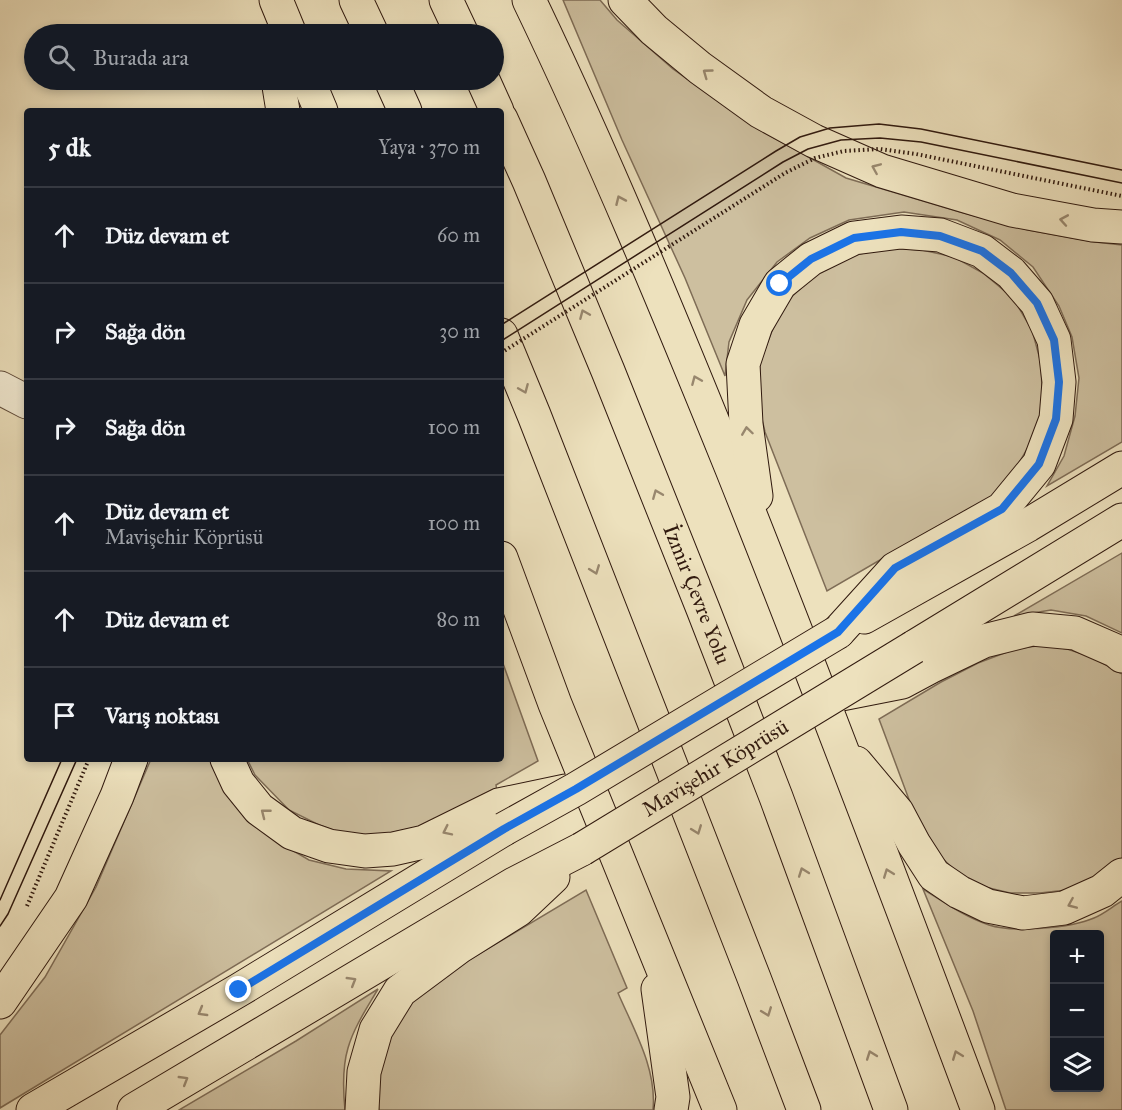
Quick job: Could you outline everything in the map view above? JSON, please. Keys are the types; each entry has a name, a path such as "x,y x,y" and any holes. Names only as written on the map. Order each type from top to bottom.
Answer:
{"main road":[{"path":"254,0 262,24"},
{"path":"276,0 286,24"},
{"path":"356,0 367,24"},
{"path":"446,0 457,24"},
{"path":"529,0 627,215 703,397 839,742 978,1110"},
{"path":"625,0 654,30 700,68 761,112 814,141 882,171 1012,210 1094,225 1122,227"},
{"path":"280,90 283,108"},
{"path":"312,90 320,108"},
{"path":"396,90 404,108"},
{"path":"488,90 496,108"},
{"name":"İzmir Çevre Yolu","path":"504,126 609,371 729,675 891,1110"},
{"path":"228,762 238,783 259,809 292,833 329,846 364,851 403,847 501,817 576,789 838,632 896,583 1002,509 1039,464 1056,419 1059,382 1054,340 1037,303 1011,273 982,251 940,236 901,232 854,238 811,259 780,284 756,325 743,364 746,424 765,551"},
{"path":"504,342 539,425 804,1110"},
{"path":"896,583 1028,525 1122,468"},
{"path":"922,657 1122,520"},
{"path":"504,566 555,704 720,1110"},
{"path":"922,657 1032,629 1075,633 1116,651 1122,656"},
{"path":"504,631 555,704"},
{"name":"Mavişehir Köprüsü","path":"516,897 582,849 831,696 922,657"},
{"path":"839,742 897,812 934,875 959,892 988,906 1023,913 1064,908 1102,891 1122,875"},
{"path":"0,1002 71,898 130,762"},
{"path":"33,1110 239,990 501,817"},
{"path":"134,1110 516,897"},
{"path":"362,1110 364,1072 376,1030 400,991 459,947 516,897"},
{"path":"650,937 673,1098 671,1110"}],"lane":[{"path":"0,388 24,400"}],"path":[{"path":"504,351 785,173 814,158 844,151 880,149 916,154 1122,196"},
{"path":"24,915 87,762"}],"shaded area":[{"path":"563,0 600,0 617,20 673,69 758,129 846,178 1028,230 1122,245 1122,442 1047,486 1064,456 1075,416 1079,378 1072,337 1059,306 1033,267 1000,240 957,220 904,212 849,220 810,238 777,262 747,300 729,342 725,376 685,278 622,140"},
{"path":"891,248 922,250 954,257 983,273 1013,298 1032,330 1041,363 1041,416 1029,446 1014,471 998,491 979,506 827,591 765,432 758,402 760,362 785,303 816,274 854,255"},
{"path":"1122,553 1122,633 1086,616 1051,610 1014,616"},
{"path":"1044,645 1092,657 1122,674 1122,858 1091,882 1067,890 1010,893 985,887 960,875 942,858 914,813 879,719 978,663 1015,649"},
{"path":"504,666 538,761 496,785 497,792 436,823 376,836 341,833 289,810 255,775 248,762 504,762"},
{"path":"150,762 212,762 227,791 278,842 309,860 346,869 391,871 0,1108 0,1035 45,977 96,887"},
{"path":"923,889 980,922 1012,929 1042,928 1084,922 1122,901 1122,1110 1006,1110 973,1011"},
{"path":"586,890 627,988 618,993 648,1065 653,1110 379,1110 377,1095 382,1064 393,1030 408,1006 437,979"},
{"path":"378,989 357,1025 348,1048 344,1079 345,1110 179,1110 296,1041"}],"tram line":[{"path":"504,323 776,151 800,137 830,128 879,124 921,129 1122,170"},
{"path":"504,339 783,162 808,149 841,140 880,138 921,142 1122,183"},
{"path":"0,900 61,762"},
{"path":"0,926 8,914 76,762"}],"route":[{"path":"239,990 504,829 576,789 838,632 895,568 1002,509 1039,464 1056,419 1059,382 1054,340 1037,303 1011,273 982,251 940,236 901,232 854,238 811,259 780,284"}]}
